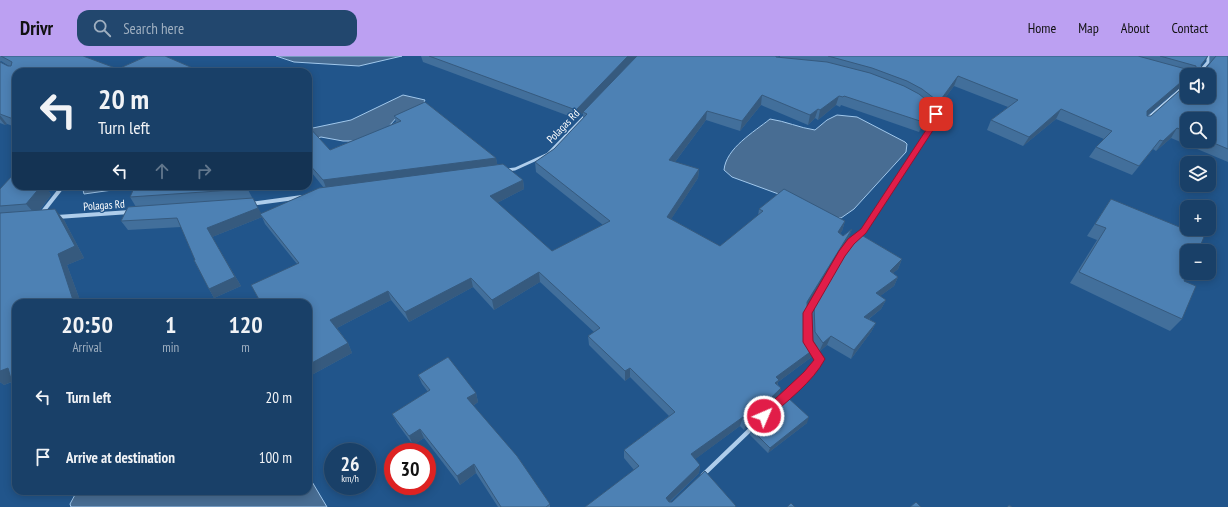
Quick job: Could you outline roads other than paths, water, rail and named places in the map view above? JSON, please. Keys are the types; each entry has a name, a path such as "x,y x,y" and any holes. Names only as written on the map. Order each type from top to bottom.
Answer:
{"street":[{"path":"1203,68 1208,62 1208,56"},
{"path":"1143,123 1180,90"},
{"path":"698,480 807,375 820,359 808,342 807,313 842,254 851,242 864,231 937,118 936,114 927,106"},
{"name":"Polagas Rd","path":"500,171 515,169 548,154 590,111"},
{"path":"45,218 37,219 60,190"},
{"path":"245,205 307,197"},
{"name":"Polagas Rd","path":"53,218 133,212"}],"water":[{"path":"276,56 402,56 359,66 294,62"},
{"path":"403,95 425,100 420,111 398,116 381,135 368,141 343,141 321,137 312,140 312,128 351,120"},
{"path":"837,115 857,117 907,144 906,152 854,209 841,218 833,217 784,196 732,177 724,170 726,162 735,148 770,119 815,130 827,120"},
{"path":"83,190 112,190 84,194"},
{"path":"312,482 327,507 71,507 70,504 75,495 312,495"}]}
